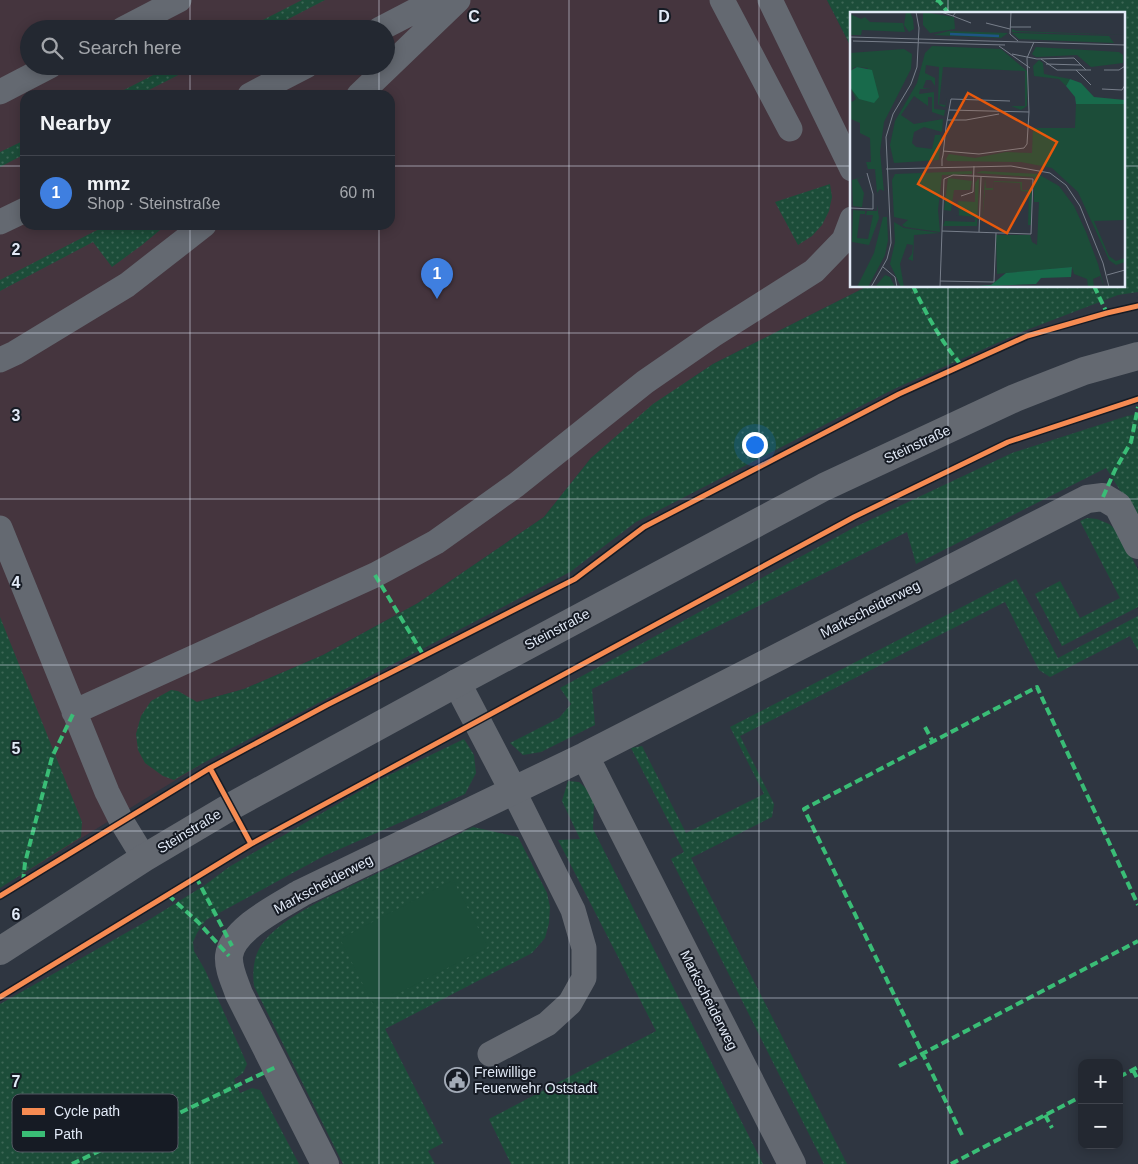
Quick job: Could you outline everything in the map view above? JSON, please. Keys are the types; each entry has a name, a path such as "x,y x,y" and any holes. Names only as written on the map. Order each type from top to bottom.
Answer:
{"street":[{"name":"Steinstraße","path":"0,951 144,858 230,807 457,683 824,487 1015,398 1084,371 1138,356"},
{"name":"Markscheiderweg","path":"326,1164 239,994 230,967 229,956 232,946 238,936 248,926 301,893 585,756 1087,499 1104,497 1118,506 1138,545"},
{"path":"457,683 513,790"},
{"name":"Markscheiderweg","path":"585,756 792,1164"}],"lane":[{"path":"140,20 179,0"},
{"path":"395,21 436,0"},
{"path":"395,60 458,0"},
{"path":"722,0 790,129"},
{"path":"770,0 850,165"},
{"path":"0,92 33,75"},
{"path":"260,90 289,75"},
{"path":"364,90 380,75"},
{"path":"0,222 20,212"},
{"path":"74,712 375,575 436,542 516,485 644,382 814,270 844,240 850,224"},
{"path":"0,360 15,353 127,285 198,230"},
{"path":"0,528 107,792 122,822 144,858"},
{"path":"490,1054 547,1024 570,1003 584,978 584,948 572,910 513,790"}],"shaded area":[{"path":"0,0 827,0 850,45 850,288 864,288 713,364 695,376 591,458 544,517 418,603 323,655 244,689 197,702 205,762 18,877 0,844"}],"green space":[{"path":"302,0 325,0 286,20 263,20"},
{"path":"827,0 1138,0 1138,292 1118,295 1024,331 894,389 636,522 570,572 205,762 174,780 163,776 145,763 138,750 136,734 141,716 151,701 171,690 178,691 197,702 244,689 323,655 418,603 544,517 591,458 653,404 713,364 864,288 1126,288 1126,12 850,12 850,45"},
{"path":"153,75 178,75 149,90 124,90"},
{"path":"20,142 20,157 0,167 0,152"},
{"path":"830,184 832,197 829,211 822,225 812,236 798,245 775,202"},
{"path":"97,230 160,230 112,267 93,242 0,291 0,280"},
{"path":"1138,414 1138,521 1106,468 916,564 907,532 592,689 595,725 541,752 523,755 510,743 559,718 571,704 560,688 855,527 1012,453"},
{"path":"1087,518 1097,519 1109,524 1119,532 1138,570 1138,607 1062,646 1035,594 1060,581 1080,618 1120,598 1080,521"},
{"path":"1016,579 1058,658 1138,616 1138,651 1130,636 1050,677 1039,670 1005,602 740,736 774,804 772,817 691,858 847,1164 824,1164 671,859 684,852 631,748 642,746 686,833 764,794 730,727"},
{"path":"0,617 82,822 81,837 0,888"},
{"path":"464,739 474,755 476,773 465,794 324,856 206,920 193,942 194,951 205,970 247,1064 243,1073 234,1079 240,1093 252,1088 260,1090 299,1164 0,1164 0,1004 147,921 205,885 229,867 379,780"},
{"path":"568,781 579,782 589,791 594,802 593,829 763,1164 511,1164 489,1119 656,1031 558,840 580,839 562,801"},
{"path":"473,827 518,837 547,893 550,907 549,923 545,938 532,953 385,1029 443,1143 428,1151 435,1164 343,1164 254,986 253,973 258,950 274,931 309,907"},
{"path":"453,880 488,947 374,1006 340,939"}],"marked path":[{"path":"936,0 947,12"},
{"path":"914,288 935,328 962,366"},
{"path":"1095,288 1107,313"},
{"path":"1103,497 1115,470 1131,442 1138,407"},
{"path":"375,575 424,656"},
{"path":"962,1135 804,809 1037,687 1138,905"},
{"path":"23,882 25,863 52,757 74,712"},
{"path":"925,727 933,742"},
{"path":"196,877 232,946"},
{"path":"168,895 198,922 229,956"},
{"path":"899,1066 1138,941"},
{"path":"178,1114 276,1067"},
{"path":"1123,1075 1138,1067"},
{"path":"1133,1070 1138,1080"},
{"path":"951,1164 1078,1098"},
{"path":"1045,1115 1052,1128"},
{"path":"72,1164 97,1152"}],"cycle path":[{"path":"0,896 210,768 327,705 575,579 644,527 899,394 1027,336 1138,306"},
{"path":"0,997 251,844 854,517 1008,442 1138,399"},
{"path":"210,768 251,844"}],"place":[{"name":"mmz","path":"437,299"},
{"name":"Freiwillige Feuerwehr Oststadt","path":"457,1080"}]}
